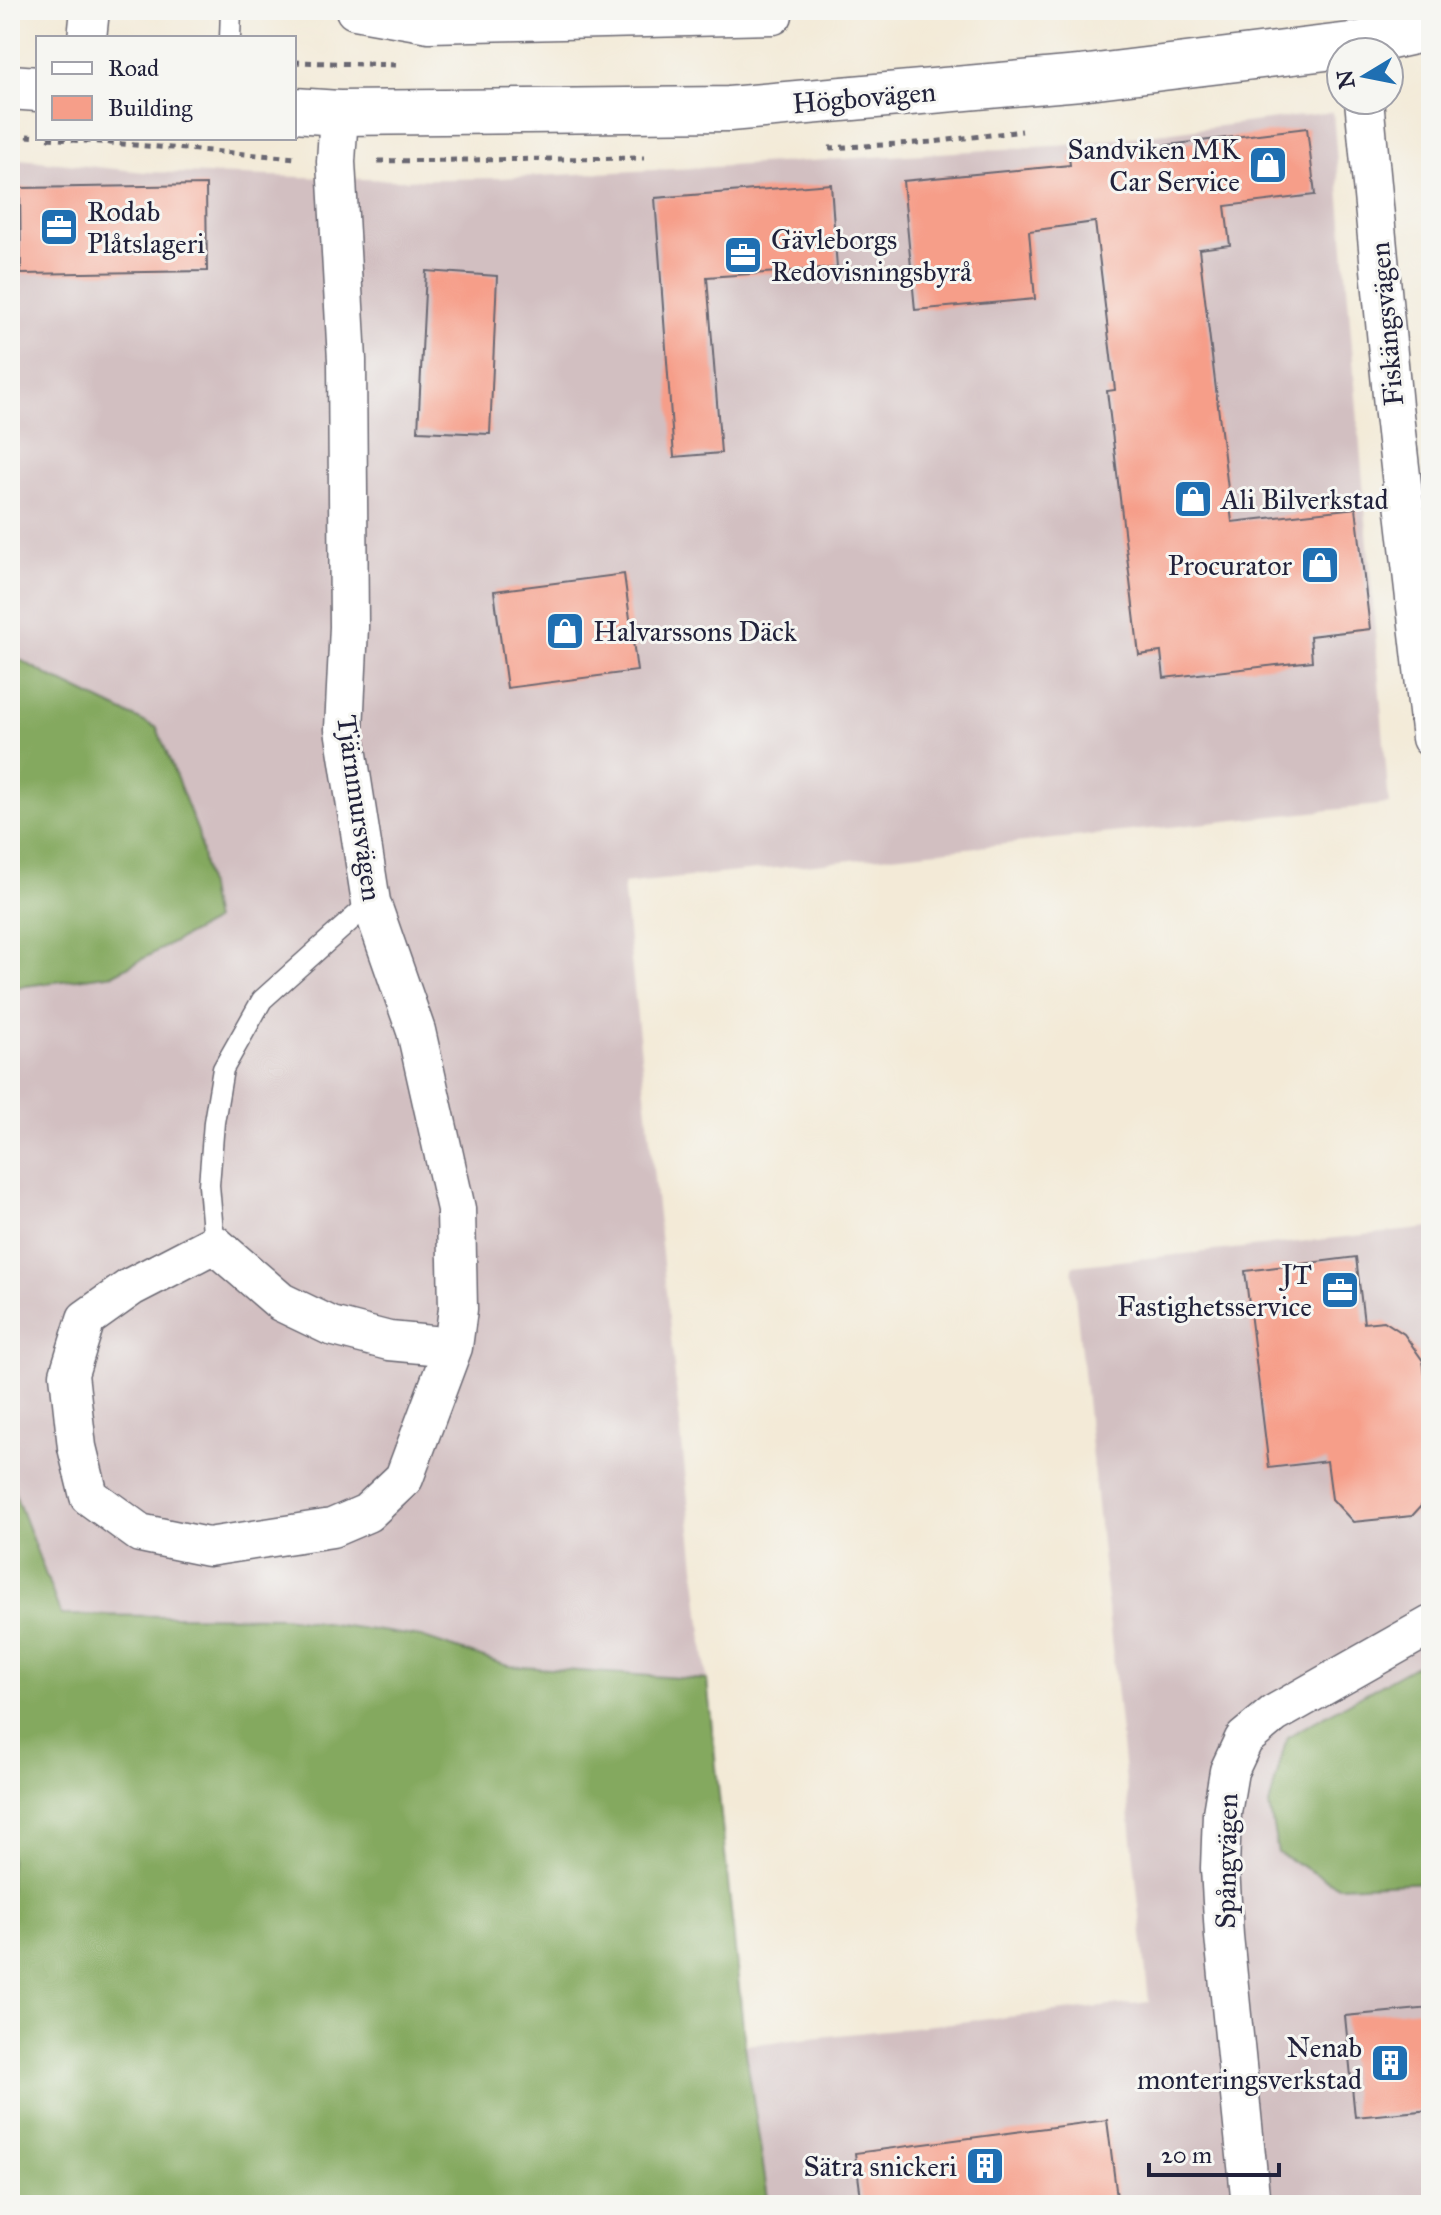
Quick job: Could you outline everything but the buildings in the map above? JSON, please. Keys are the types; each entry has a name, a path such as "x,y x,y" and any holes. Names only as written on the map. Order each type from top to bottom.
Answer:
{"main road":[{"name":"Högbovägen","path":"1403,36 1431,28"},
{"name":"Högbovägen","path":"296,110 339,113 729,109 1080,78 1325,52"},
{"path":"10,87 36,89"}],"street":[{"path":"87,36 90,10"},
{"path":"355,10 429,23 773,15"},
{"name":"Tjärnmursvägen","path":"214,1244 131,1287 86,1319 69,1374 77,1447 89,1496 140,1533 208,1547 332,1528 367,1513 404,1478 453,1347 458,1309 456,1209 416,1031 371,902 344,729 349,627 347,360 336,162 339,113"},
{"name":"Fiskängsvägen","path":"1366,116 1393,406 1431,738"},
{"path":"214,1244 281,1302 331,1326 389,1341 453,1347"},
{"name":"Spångvägen","path":"1251,2205 1220,1868 1222,1813 1229,1771 1244,1739 1274,1714 1431,1625"}],"lane":[{"path":"230,36 231,10"},
{"path":"214,1244 209,1185 214,1122 223,1069 262,1000 371,902"}],"path":[{"path":"10,135 36,137"}],"shaded area":[{"path":"1325,113 1325,116 1333,116 1389,804 623,884 707,1680 508,1666 421,1637 283,1617 60,1615 10,1481 10,988 114,974 51,677 10,654 10,158 145,172 394,180 713,167 1068,145"},
{"path":"1431,1228 1431,1657 1287,1737 1338,1886 1431,1882 1431,2205 769,2205 745,2045 1149,2002 1072,1266"}],"green space":[{"path":"10,654 157,728 198,832 214,921 114,974 10,988"},
{"path":"10,1481 61,1615 283,1617 421,1637 508,1666 707,1680 745,2045 769,2205 10,2205"},
{"path":"1431,1657 1431,1882 1338,1886 1278,1853 1269,1806 1287,1737"}],"place":[{"name":"Sandviken MK Car Service","path":"1268,165"},
{"name":"Rodab Plåtslageri","path":"59,227"},
{"name":"Gävleborgs Redovisningsbyrå","path":"743,255"},
{"name":"Ali Bilverkstad","path":"1193,499"},
{"name":"Procurator","path":"1320,565"},
{"name":"Halvarssons Däck","path":"565,631"},
{"name":"JT Fastighetsservice","path":"1340,1290"},
{"name":"Nenab monteringsverkstad","path":"1390,2063"},
{"name":"Sätra snickeri","path":"985,2166"}]}
